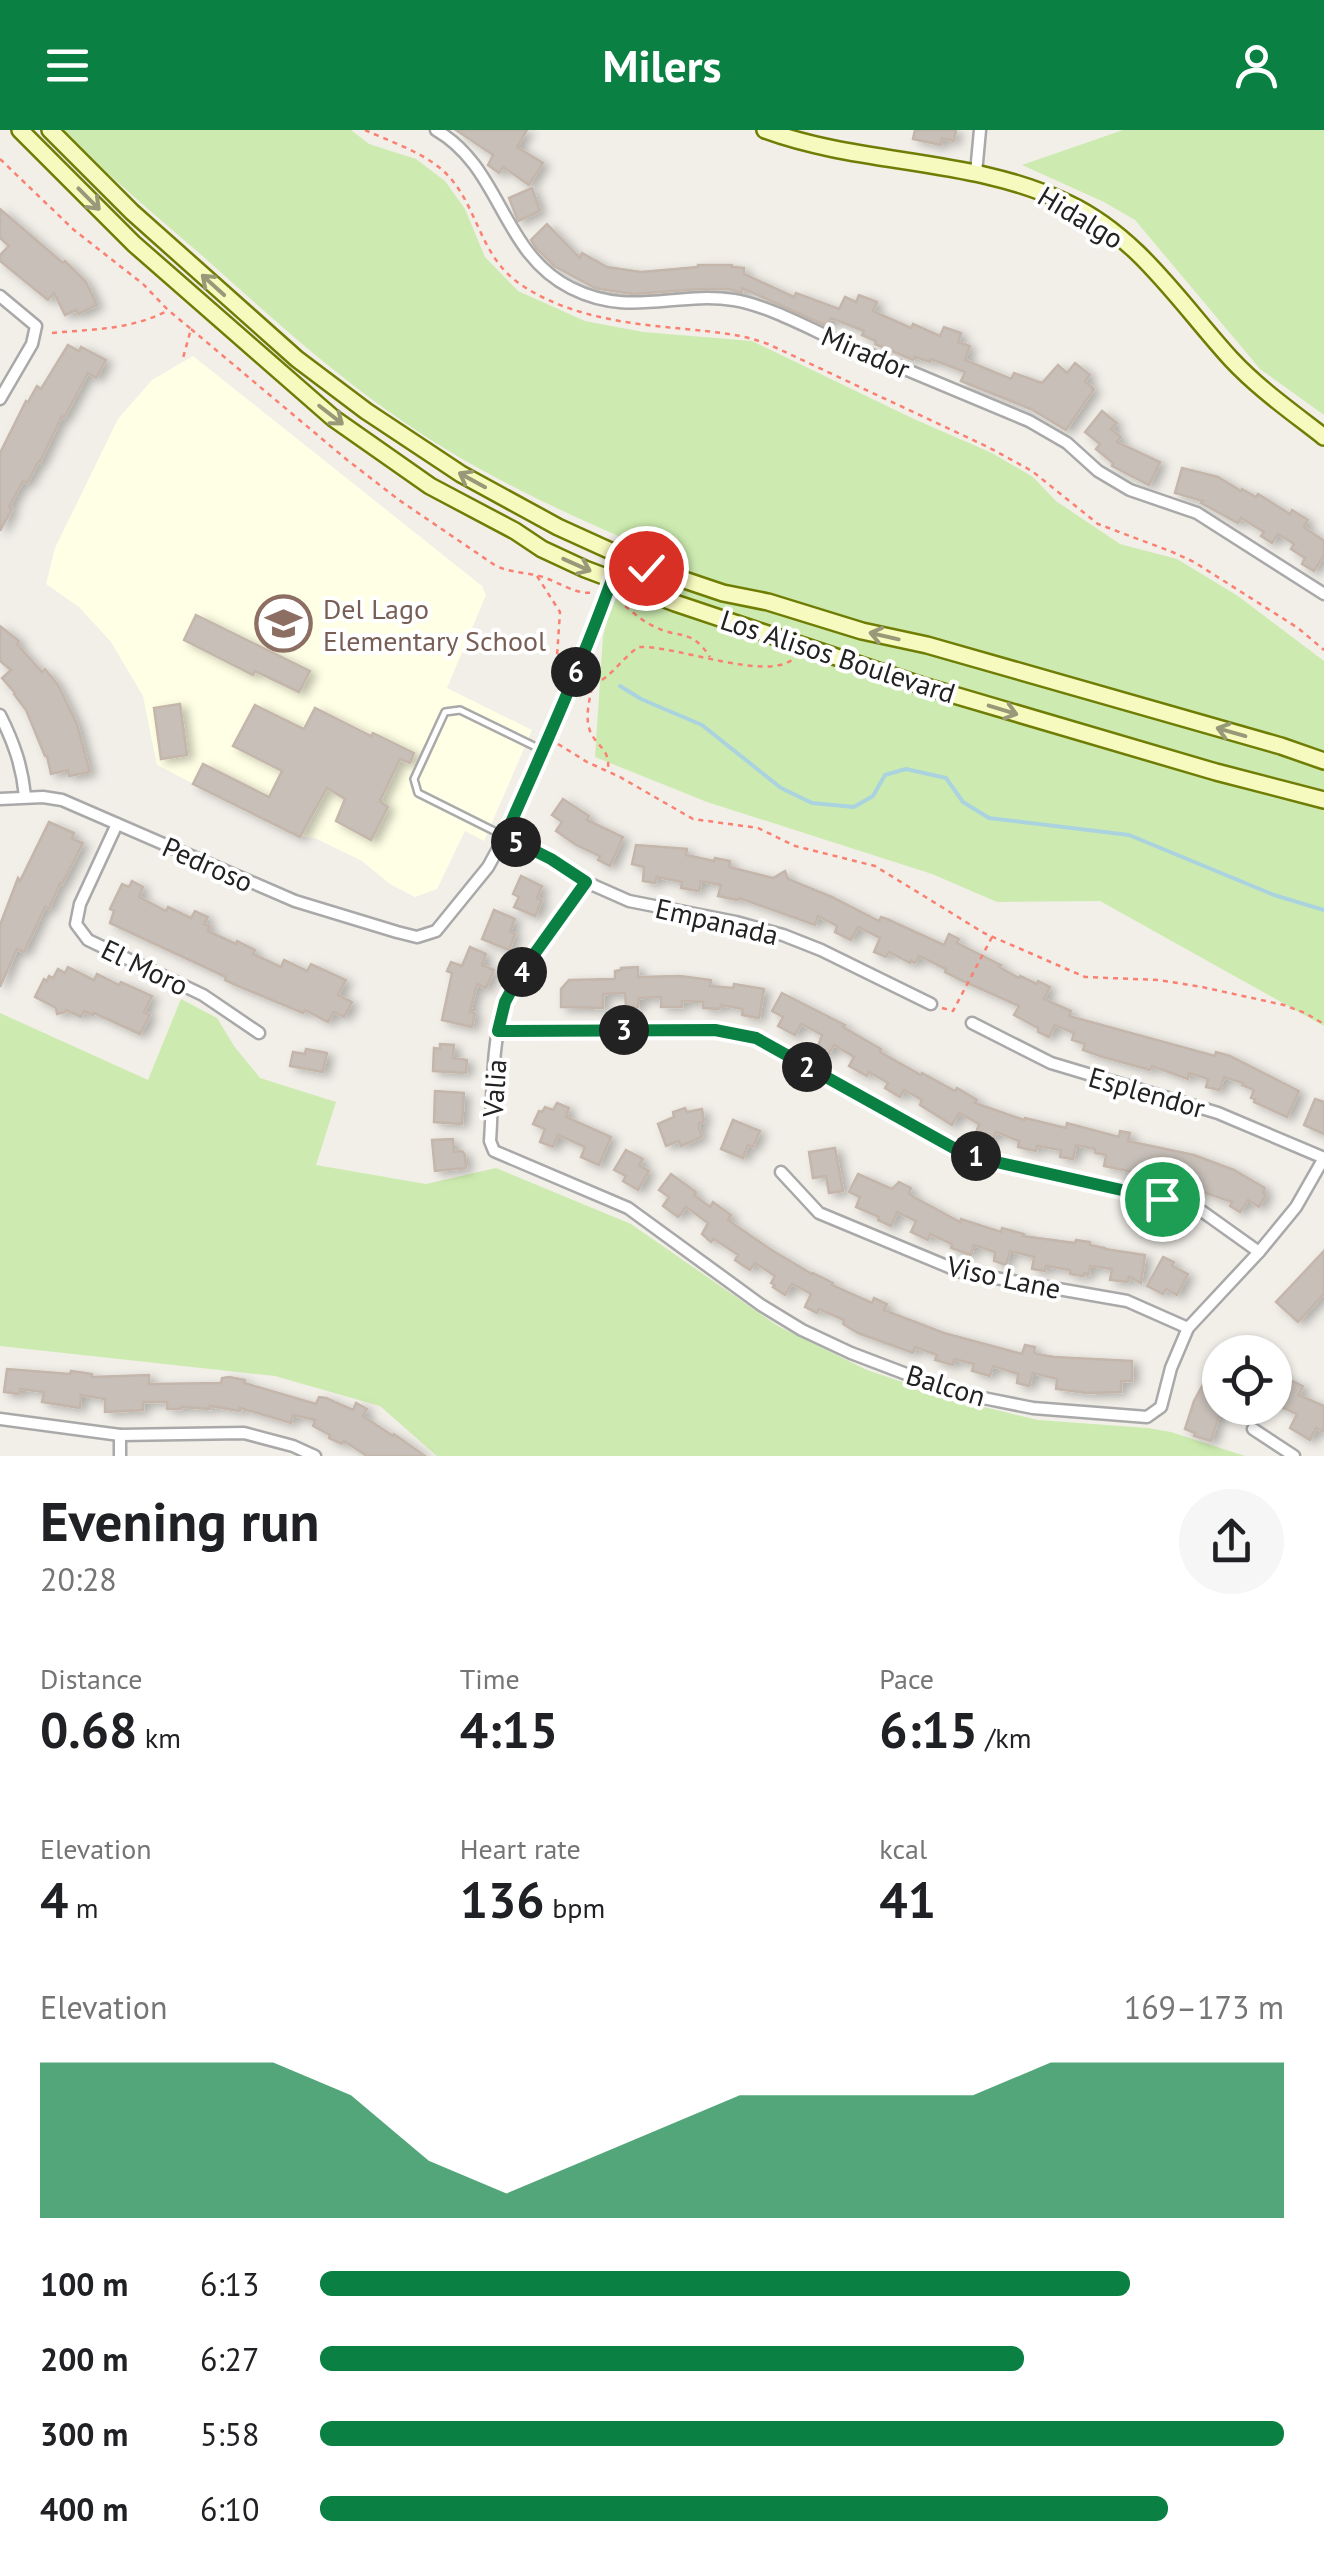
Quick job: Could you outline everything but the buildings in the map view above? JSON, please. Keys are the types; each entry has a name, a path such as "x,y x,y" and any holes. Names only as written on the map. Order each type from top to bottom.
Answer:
{"main road":[{"name":"Los Alisos Boulevard","path":"20,130 134,244 333,418 430,486 542,548 675,603 920,685 1324,800"},
{"name":"Los Alisos Boulevard","path":"50,130 132,212 297,359 338,390 461,474 620,557 722,593 927,646 1324,761"},
{"name":"Hidalgo","path":"776,132 881,157 1003,178 1070,204 1106,226 1154,268 1210,336 1259,386 1324,437"}],"street":[{"name":"Mirador","path":"436,130 453,140 486,179 524,249 567,286 616,304 703,298 737,301 783,317 1029,421 1067,443 1098,470 1130,490 1198,513 1324,594"},
{"path":"976,172 980,130"},
{"path":"0,296 36,326 32,344 0,399"},
{"path":"505,836 620,557"},
{"path":"0,716 19,757 25,796"},
{"name":"Pedroso","path":"0,799 25,796 62,800 295,901 417,936 436,931 488,866 505,836"},
{"name":"El Moro","path":"118,824 80,904 76,924 88,940 203,995 259,1033"},
{"name":"Empanada","path":"505,836 586,882 629,901 783,935 931,1004"},
{"name":"Valia","path":"490,1141 498,1031 505,1002 520,974 586,882"},
{"name":"Esplendor","path":"972,1023 1051,1064 1218,1113 1324,1158"},
{"path":"498,1031 715,1030 756,1038 959,1151 1203,1212 1260,1252"},
{"name":"Balcon","path":"490,1141 494,1151 628,1208 760,1304 851,1353 983,1398 1034,1408 1147,1417 1161,1407 1171,1368 1188,1328 1296,1208 1324,1158"},
{"name":"Viso Lane","path":"781,1172 819,1213 960,1272 1127,1302 1188,1328"},
{"path":"0,1419 120,1435 244,1433 315,1456"},
{"path":"1253,1428 1294,1456"},
{"path":"120,1435 120,1456"}],"lane":[{"path":"505,836 418,793 414,779 446,712 453,709 543,750"}],"path":[{"path":"364,130 422,156 442,170 457,188 486,247 522,286 558,305 600,317 641,325 742,334 768,344 988,446 1032,472 1098,524 1194,562 1298,628 1324,650"},
{"path":"0,159 74,230 144,284 168,310 399,500 496,566 514,574 536,575 586,595 595,592"},
{"path":"52,333 146,322 168,310"},
{"path":"183,358 191,329"},
{"path":"536,575 560,612 556,671 561,680"},
{"path":"625,606 649,625 691,637 710,657"},
{"path":"582,685 593,686 603,681 622,659 639,648 767,667 790,663 794,658"},
{"path":"593,686 588,725 608,754 608,771"},
{"path":"548,738 694,819 758,828 795,846 875,866 992,937 1084,977 1159,980 1202,987 1284,1005 1324,1024"},
{"path":"931,1004 953,1012 992,937"}],"shaded area":[{"name":"Del Lago Elementary School","path":"193,356 482,586 486,595 447,688 532,730 484,841 465,831 437,889 415,897 390,884 362,861 315,838 295,836 157,765 143,696 111,642 79,607 46,584 55,548 118,419 152,380"}],"green space":[{"path":"64,130 351,130 369,144 416,159 445,181 465,209 485,257 518,291 585,321 643,332 752,341 992,453 1033,477 1056,501 1120,544 1177,559 1238,596 1324,661 1324,1026 1100,901 997,902 932,874 707,802 595,757 603,636 630,541 506,483 388,411 272,318"},
{"path":"1123,130 1324,130 1324,415 1260,369 1135,220 1022,165"},
{"path":"181,999 217,1018 260,1078 336,1102 316,1165 426,1184 496,1168 631,1224 778,1326 867,1370 959,1401 1038,1420 1171,1432 1245,1456 437,1456 380,1406 275,1376 0,1346 0,1013 148,1080"}],"waterway":[{"path":"620,686 702,725 781,788 812,803 854,807 873,796 885,775 906,769 946,778 963,802 989,818 1129,835 1274,895 1324,910"}],"place":[{"name":"Del Lago Elementary School","path":"284,624"}],"route":[{"path":"646,568 620,557 505,836 586,882 520,974 505,1002 498,1031 715,1030 756,1038 959,1151 1162,1199"}]}
